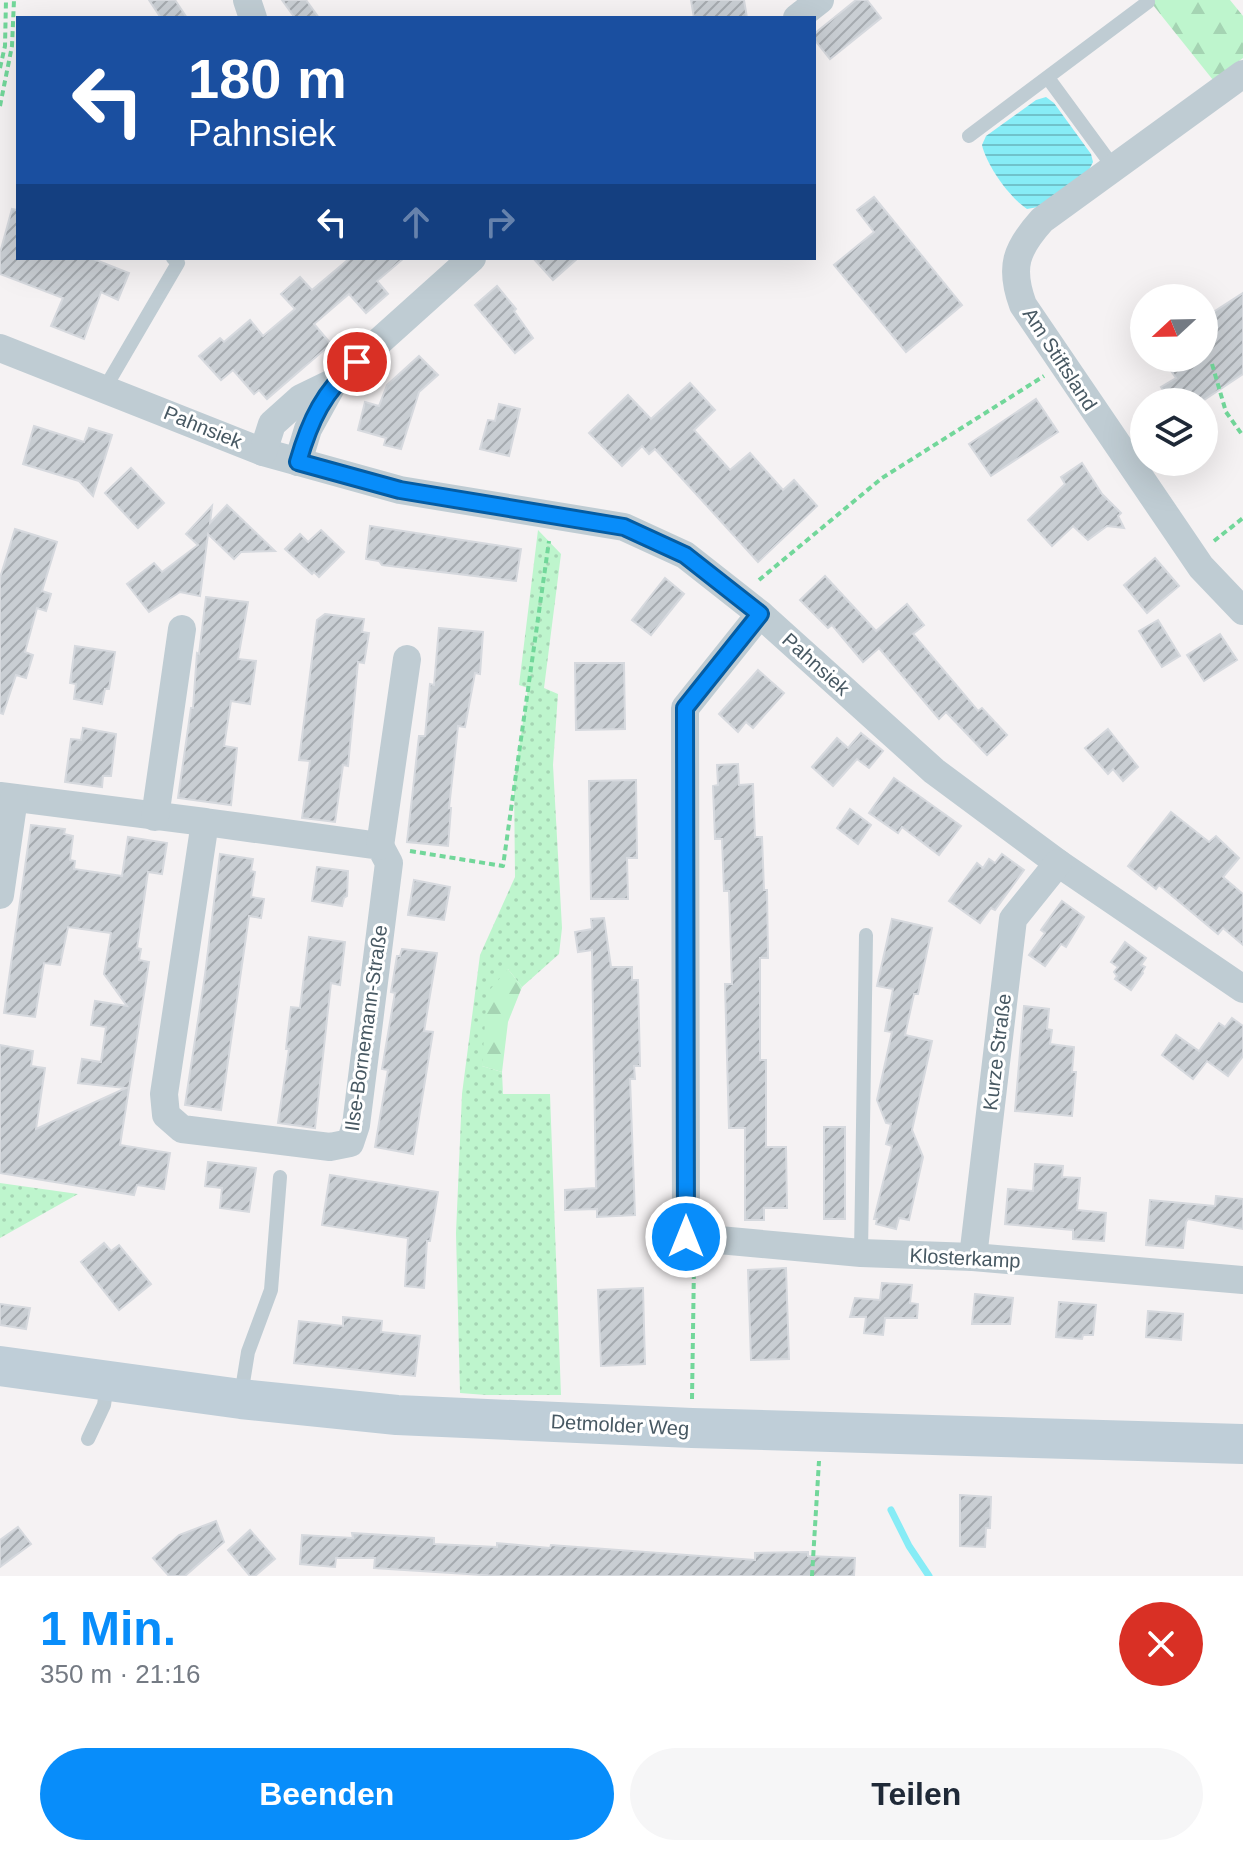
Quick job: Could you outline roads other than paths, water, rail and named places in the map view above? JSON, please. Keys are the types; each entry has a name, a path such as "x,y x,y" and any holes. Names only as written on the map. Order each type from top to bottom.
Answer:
{"street":[{"path":"800,16 820,0"},
{"name":"Am Stiftsland","path":"1243,74 1042,220 1025,239 1016,265 1016,285 1023,305 1194,557 1243,611"},
{"path":"263,452 272,424 301,398 334,382 470,260"},
{"name":"Pahnsiek","path":"0,348 263,452 400,490 624,527 685,555 749,605 934,771 1058,863 1243,989"},
{"path":"298,462 308,429 334,382"},
{"name":"Klosterkamp","path":"749,605 685,708 690,1238 861,1253 973,1257 1243,1280"},
{"path":"155,817 182,629"},
{"path":"0,895 7,797 380,846 407,659"},
{"name":"Ilse-Bornemann-Straße","path":"205,822 164,1094 166,1115 182,1129 330,1147 350,1143 356,1125 389,863 380,846"},
{"name":"Kurze Straße","path":"973,1257 1013,919 1058,863"},
{"name":"Detmolder Weg","path":"0,1366 241,1399 397,1415 692,1428 1243,1444"}],"lane":[{"path":"969,136 1148,2"},
{"path":"1048,78 1114,168"},
{"path":"105,388 178,263 175,260"},
{"path":"861,1253 866,935"},
{"path":"241,1399 248,1352 271,1290 280,1177"},
{"path":"88,1439 104,1405 107,1380"}],"water":[{"path":"1046,97 1054,103 1091,154 1093,162 1089,170 1038,207 1027,209 1000,180 982,145 986,136 1036,100"}],"waterway":[{"path":"891,1510 929,1576"}]}
